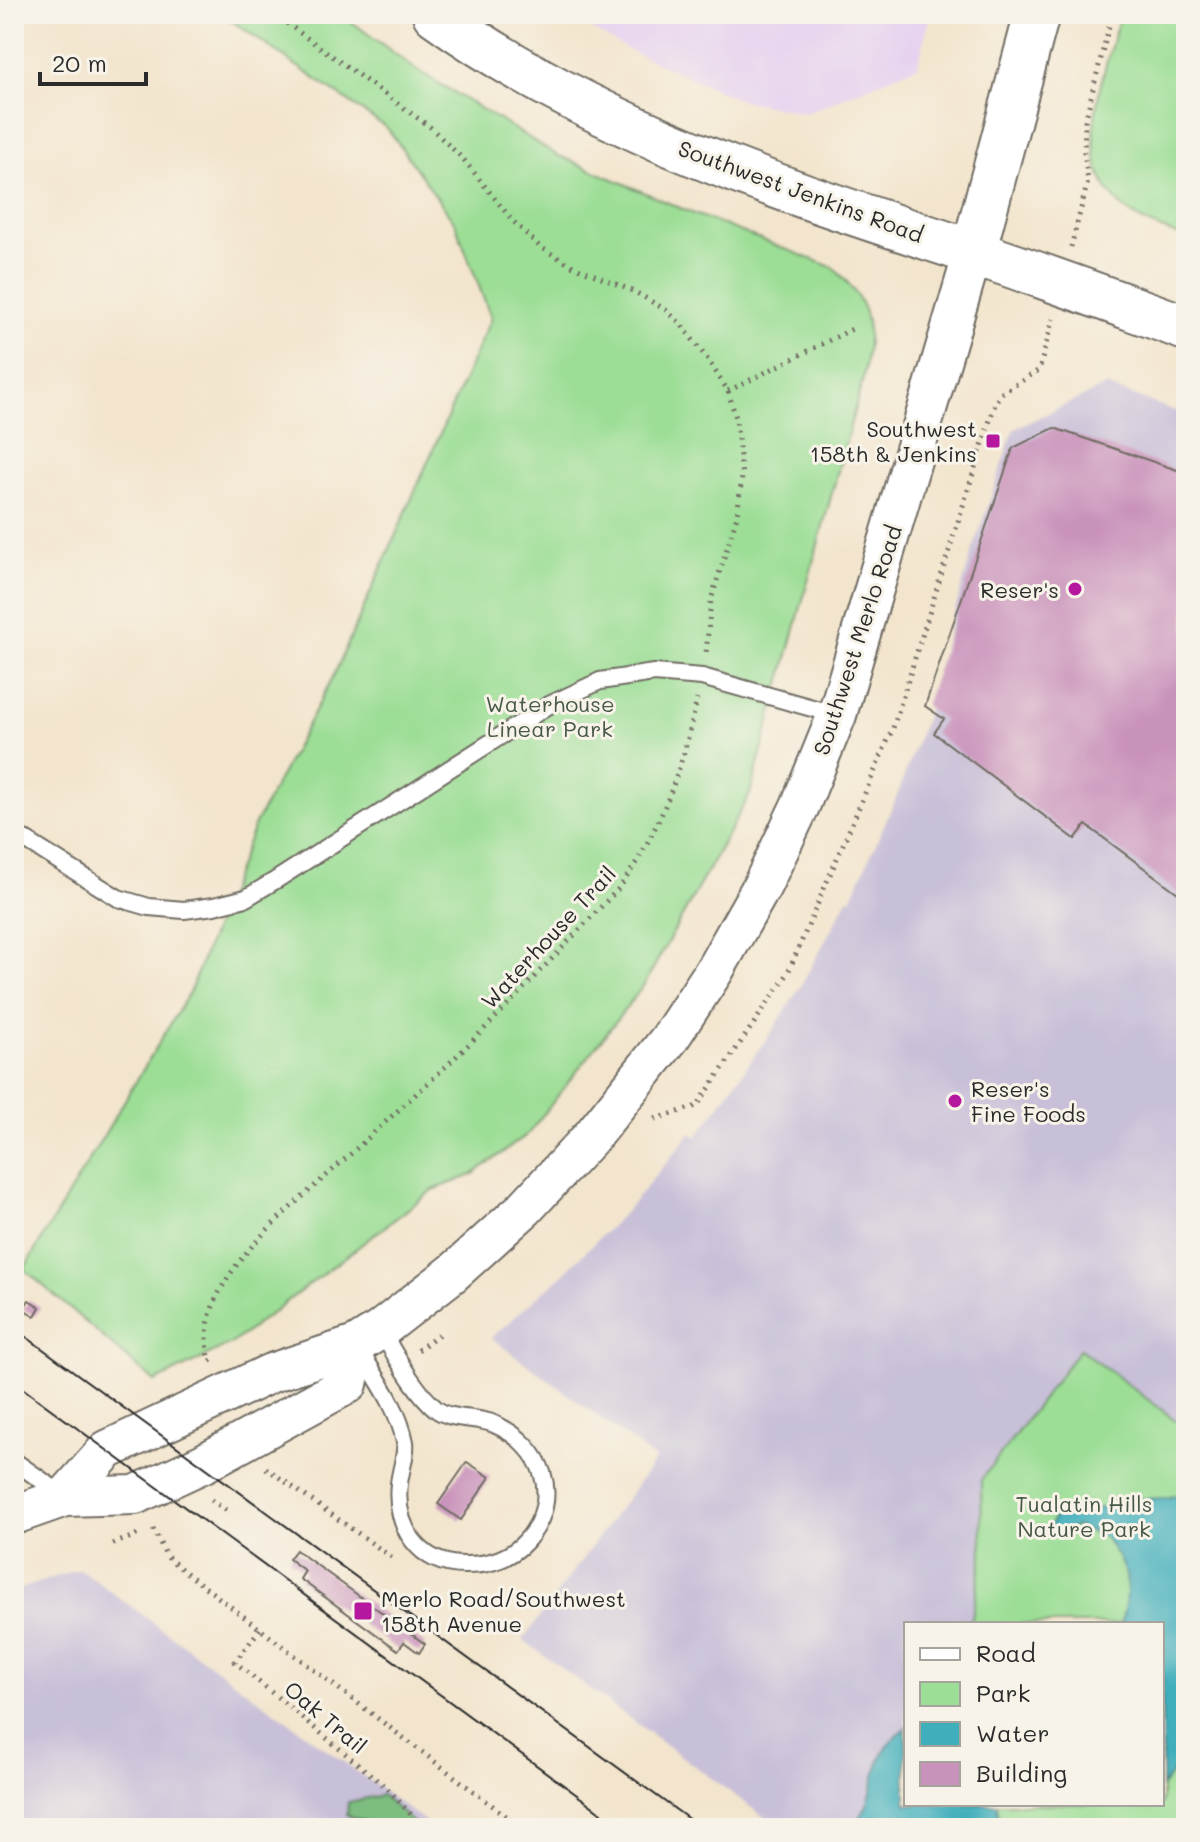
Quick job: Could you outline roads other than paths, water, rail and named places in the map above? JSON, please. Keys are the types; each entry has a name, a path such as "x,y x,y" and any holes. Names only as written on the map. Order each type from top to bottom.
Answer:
{"main road":[{"name":"Southwest Jenkins Road","path":"435,14 511,65 581,103 722,166 1186,328"},
{"path":"973,253 1037,14"}],"street":[{"name":"Southwest Merlo Road","path":"65,1497 107,1450 271,1373 368,1338 453,1273 524,1209 592,1136 670,1038 714,971 762,886 800,806 837,715 973,253"},
{"name":"Southwest Merlo Road","path":"14,1515 65,1497 135,1495 232,1448 348,1384 368,1338"}],"lane":[{"path":"14,833 118,898 149,907 173,909 214,906 246,898 549,705 600,681 654,673 702,677 837,715"},
{"path":"368,1338 439,1411 491,1422 518,1436 534,1453 544,1477 546,1499 539,1522 525,1543 506,1558 484,1565 459,1565 434,1558 415,1544 401,1521 398,1500 406,1445 368,1338"},
{"path":"14,1461 65,1497"}],"water":[{"path":"1181,1493 1186,1497 1186,1756 1164,1784 1164,1622 1121,1622 1127,1595 1126,1575 1105,1537 1077,1526 1062,1531 1048,1529 1057,1513 1099,1508 1127,1499 1167,1498"},
{"path":"904,1730 904,1806 997,1806 1003,1828 849,1828 867,1805 883,1753"}],"tram line":[{"path":"14,1328 701,1828"},
{"path":"14,1382 622,1828"}],"place":[{"name":"Southwest 158th & Jenkins","path":"993,441"},
{"name":"Reser's","path":"1075,589"},
{"name":"Reser's Fine Foods","path":"955,1101"},
{"name":"Merlo Road/Southwest 158th Avenue","path":"363,1611"}],"park label":[{"name":"Waterhouse Linear Park","path":"550,716"},
{"name":"Tualatin Hills Nature Park","path":"1084,1516"}]}
